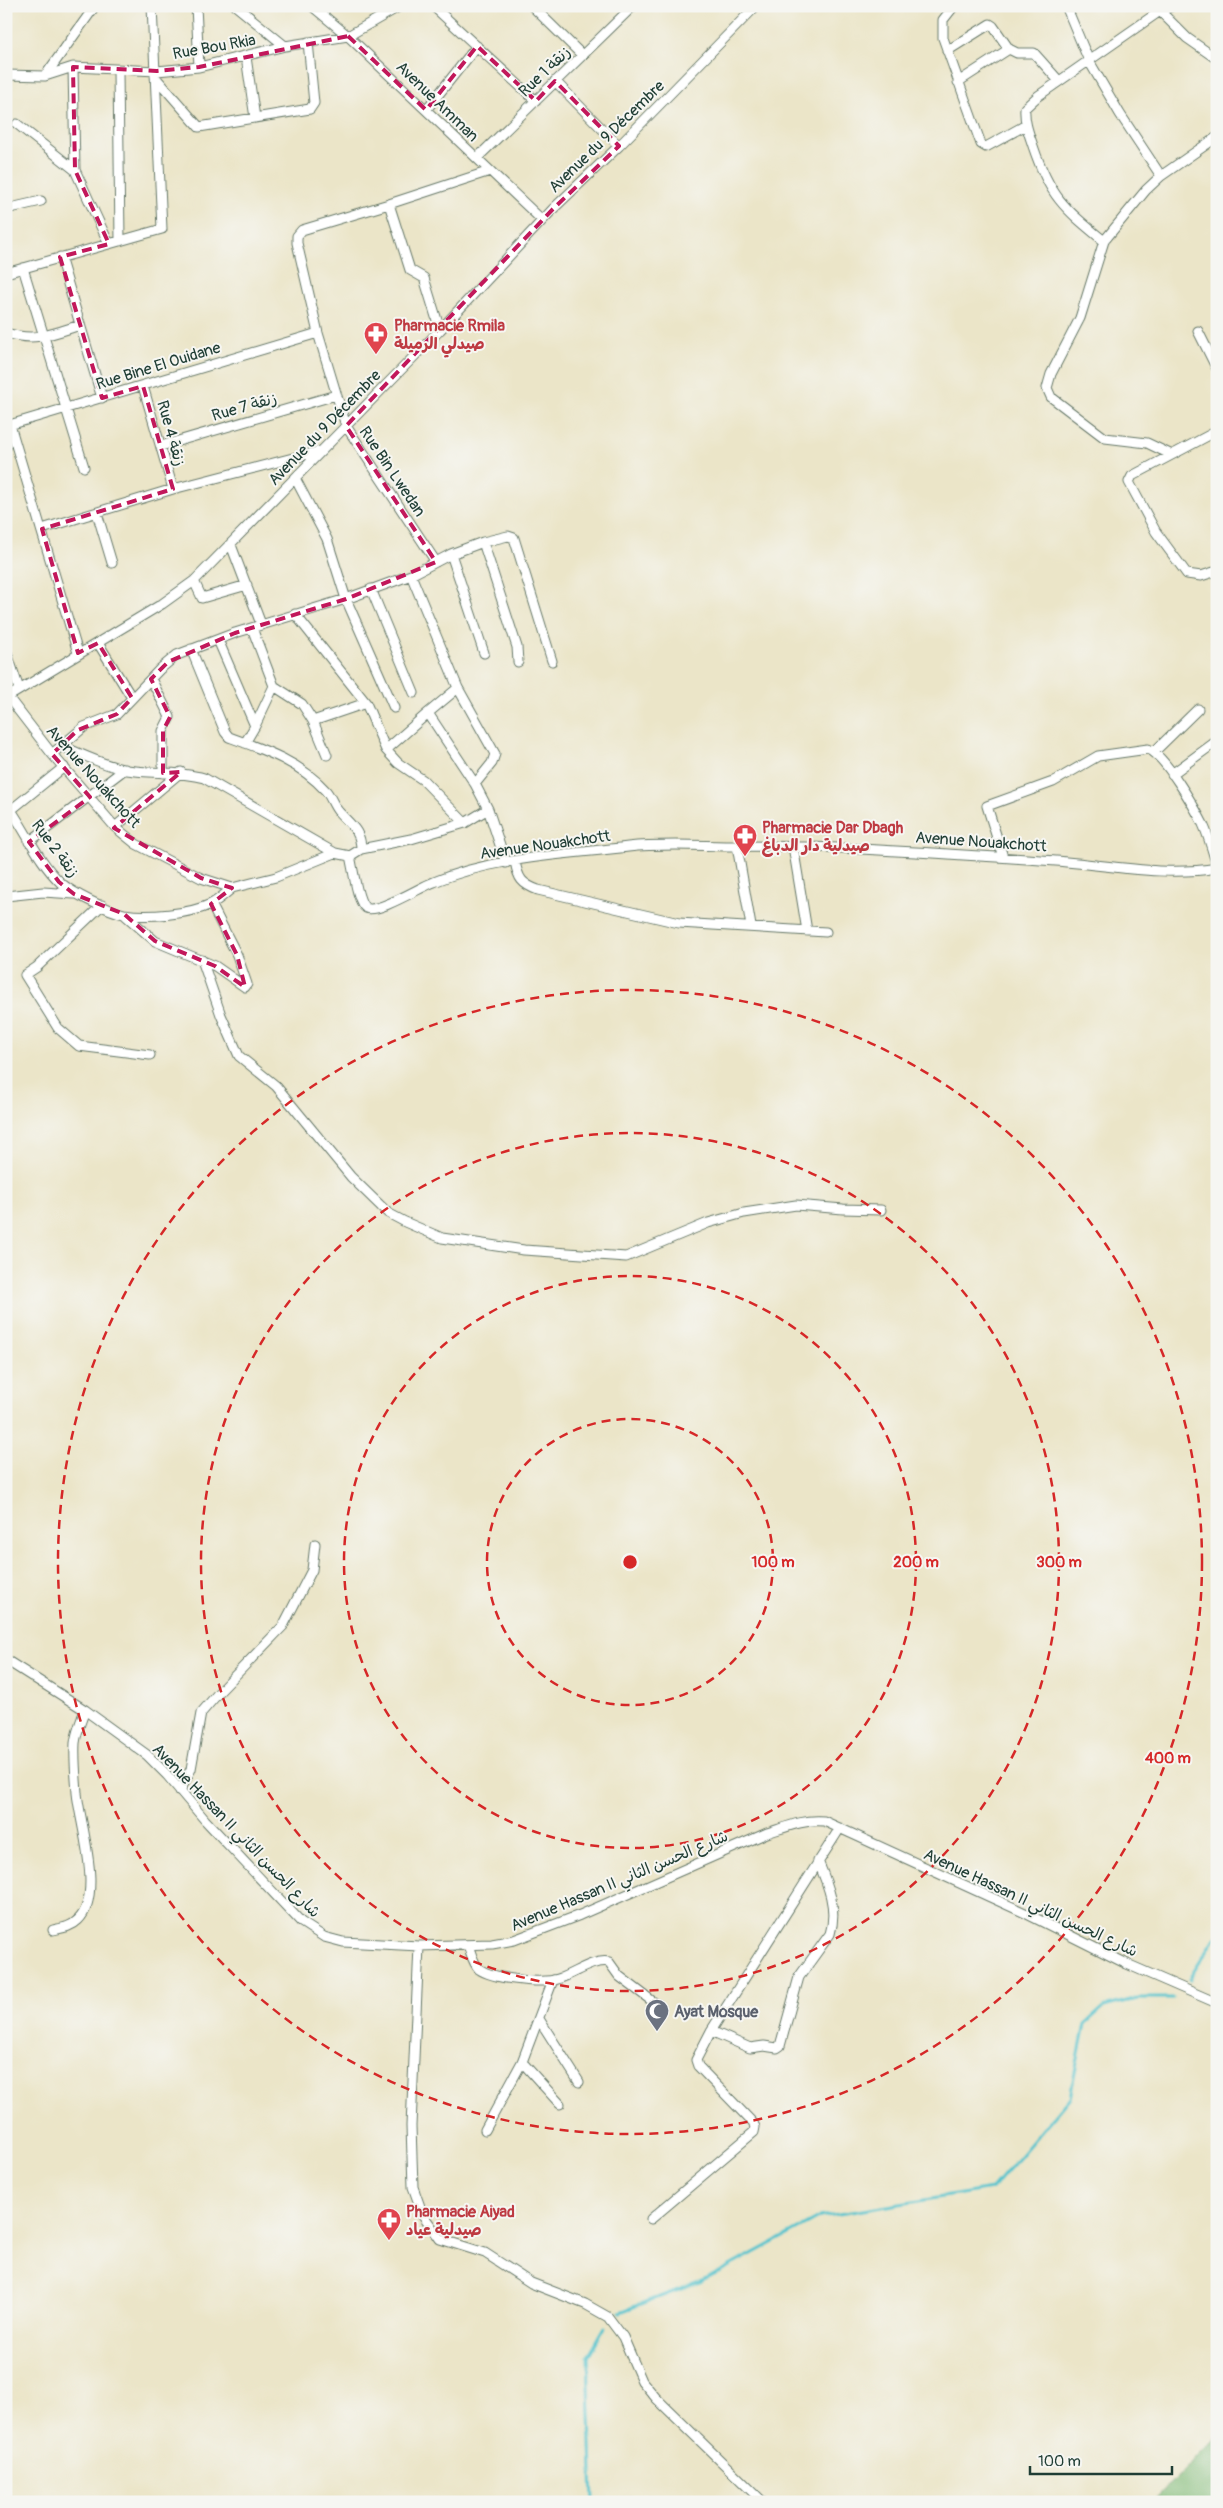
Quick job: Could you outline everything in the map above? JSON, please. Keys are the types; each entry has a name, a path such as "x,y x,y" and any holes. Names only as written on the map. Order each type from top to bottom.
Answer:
{"street":[{"path":"45,76 96,6"},
{"path":"6,273 162,229 157,74 152,6"},
{"path":"196,6 199,67"},
{"path":"236,6 285,46"},
{"name":"Avenue Amman","path":"312,6 348,36 542,220"},
{"name":"Rue Bou Rkia","path":"6,75 45,76 72,67 157,74 199,67 285,46 348,36 400,6"},
{"path":"433,6 536,101"},
{"path":"532,6 582,56"},
{"name":"Rue 1 زنقة","path":"477,158 633,6"},
{"name":"Avenue du 9 Décembre","path":"7,698 78,653 162,604 194,581 440,330 542,220 619,146 756,6"},
{"path":"954,6 943,20 947,51 984,146 994,145 1026,125"},
{"path":"1104,241 1057,200 1043,175 1026,125 1025,115 1028,103 1160,11 1172,6"},
{"path":"1068,7 1089,61 1120,114 1161,176"},
{"path":"1160,11 1187,38 1217,59"},
{"path":"947,51 990,24 1009,49 1017,53 1034,53 1060,81"},
{"path":"157,74 199,127 314,107 308,42"},
{"path":"426,110 477,46"},
{"path":"958,82 1009,49"},
{"path":"246,57 255,118"},
{"path":"72,67 75,170 109,244"},
{"path":"118,71 120,241"},
{"name":"Rue Bou Rkia","path":"6,80 26,76"},
{"path":"555,81 619,146"},
{"path":"17,124 75,170"},
{"path":"1170,454 1147,443 1105,438 1048,393 1046,388 1051,374 1080,318 1104,241 1139,197 1161,176 1217,137"},
{"name":"Rue Bin Lwedan","path":"436,562 346,426 318,333 297,244 298,236 302,230 490,171"},
{"path":"6,209 41,201"},
{"path":"389,204 410,270 424,278 440,330"},
{"path":"60,257 102,398"},
{"path":"23,268 84,467"},
{"path":"6,333 26,338 45,337 80,325"},
{"path":"1198,331 1217,369"},
{"name":"Rue Bine El Ouidane","path":"8,426 318,333"},
{"name":"Rue 4 زنقة","path":"143,386 173,489"},
{"name":"Rue 7 زنقة","path":"161,446 336,395"},
{"path":"8,426 42,529 78,653"},
{"path":"1217,431 1170,454 1132,476 1129,482 1156,532 1187,574 1201,576 1217,571"},
{"path":"42,529 173,489 320,451"},
{"path":"295,478 327,539 346,599 394,708"},
{"path":"97,513 112,563"},
{"path":"52,754 84,727 117,714 172,658 191,649 256,626 346,599 411,575 452,554 483,542 508,536 514,538 552,661"},
{"path":"483,542 517,647 518,662"},
{"path":"231,544 247,585 256,626 274,686 298,700 313,721 327,755"},
{"path":"452,554 484,653"},
{"path":"411,575 458,688 495,754 492,763 475,784"},
{"path":"194,581 202,598 247,585"},
{"path":"371,589 414,693"},
{"path":"295,614 366,703 386,750 398,763 423,780 465,823"},
{"path":"218,640 254,726"},
{"path":"98,643 132,698"},
{"path":"191,649 225,732 229,737 289,761 320,784 329,794 338,811 360,836 361,849"},
{"path":"6,650 10,679 19,689"},
{"path":"151,679 170,717 163,732 162,773"},
{"path":"245,743 274,686"},
{"path":"386,750 458,688"},
{"name":"Avenue Nouakchott","path":"7,698 115,827 136,844 201,878 232,888"},
{"path":"313,721 366,703"},
{"path":"1154,752 1198,709"},
{"path":"428,713 475,784 488,809 510,862 519,879 527,886 679,923 826,932"},
{"path":"1172,774 1217,741"},
{"path":"61,746 125,770 162,773 181,772 204,778 335,853 350,856 361,849 411,839 465,823 488,809"},
{"path":"1003,857 987,806 1053,782 1089,760 1104,754 1132,753 1148,749 1154,752 1172,774 1203,824 1217,867"},
{"path":"9,806 64,767"},
{"path":"29,842 125,770"},
{"path":"115,827 181,772"},
{"name":"Rue 2 زنقة","path":"9,806 29,842 59,882 74,894 124,914 167,914 211,904 232,888"},
{"name":"Avenue Nouakchott","path":"350,856 362,905 373,910 445,877 510,862 642,845 793,846 1003,857 1171,872 1217,867"},
{"path":"737,846 751,926"},
{"path":"793,846 807,931"},
{"path":"232,888 276,877 335,853"},
{"path":"6,896 43,892 74,894"},
{"path":"124,914 155,941 215,966 244,986 246,985 237,955 211,904"},
{"path":"102,905 37,967 25,975 58,1028 79,1046 150,1055"},
{"path":"202,960 221,1015 240,1056 276,1086 346,1172 383,1208 405,1222 442,1238 543,1252 626,1257 718,1220 750,1212 796,1204 838,1209 881,1210"},
{"path":"180,1791 191,1769 201,1713 282,1626 312,1570 314,1544"},
{"name":"Avenue Hassan II شارع الحسن الثاني","path":"6,1660 85,1710 147,1755 288,1909 311,1931 324,1938 343,1942 419,1946 492,1944 531,1936 767,1833 813,1820 824,1821 840,1828 920,1867 1025,1913 1127,1964 1217,2003"},
{"path":"53,1930 70,1926 78,1920 88,1899 90,1886 86,1839 77,1794 75,1742 85,1710"},
{"path":"651,2218 755,2130 752,2123 696,2063 711,2031 840,1828"},
{"path":"711,2031 750,2048 764,2046 777,2048 780,2046 799,1977 827,1939 833,1925 834,1914 830,1893 818,1861"},
{"path":"468,1945 474,1961 485,1972 529,1980 553,1980 595,1963 609,1962 620,1976 656,2004"},
{"path":"419,1946 412,2100 412,2170 414,2195 428,2224 440,2239 485,2253 531,2283 585,2304 608,2317 622,2336 642,2381 656,2398 762,2502"},
{"path":"485,2130 522,2062 553,1980"},
{"path":"539,2019 580,2082"},
{"path":"522,2062 560,2104"}],"highlighted area":[{"path":"348,36 426,110 477,46 536,101 555,81 619,146 553,209 346,426 436,562 346,599 235,633 168,662 151,679 170,717 163,731 163,773 181,772 114,828 201,878 232,888 211,904 237,955 245,987 215,966 155,941 124,914 74,894 59,882 29,842 90,797 52,754 78,730 117,714 132,698 98,643 78,653 42,529 173,489 143,386 102,398 60,257 109,244 75,170 73,67 157,71 199,67"}],"green space":[{"path":"1217,2437 1217,2502 1153,2502"}],"waterway":[{"path":"1189,1979 1217,1935"},
{"path":"620,2312 702,2281 820,2217 992,2189 1070,2097 1085,2024 1104,2007 1138,1998 1173,1998"},
{"path":"593,2502 588,2356 605,2327"}],"place":[{"name":"Pharmacie Rmila صيدلي الرميلة","path":"376,355"},
{"name":"Pharmacie Dar Dbagh صيدلية دار الدباغ","path":"745,857"},
{"name":"Ayat Mosque","path":"657,2032"},
{"name":"Pharmacie Aiyad صيدلية عياد","path":"389,2241"}]}
